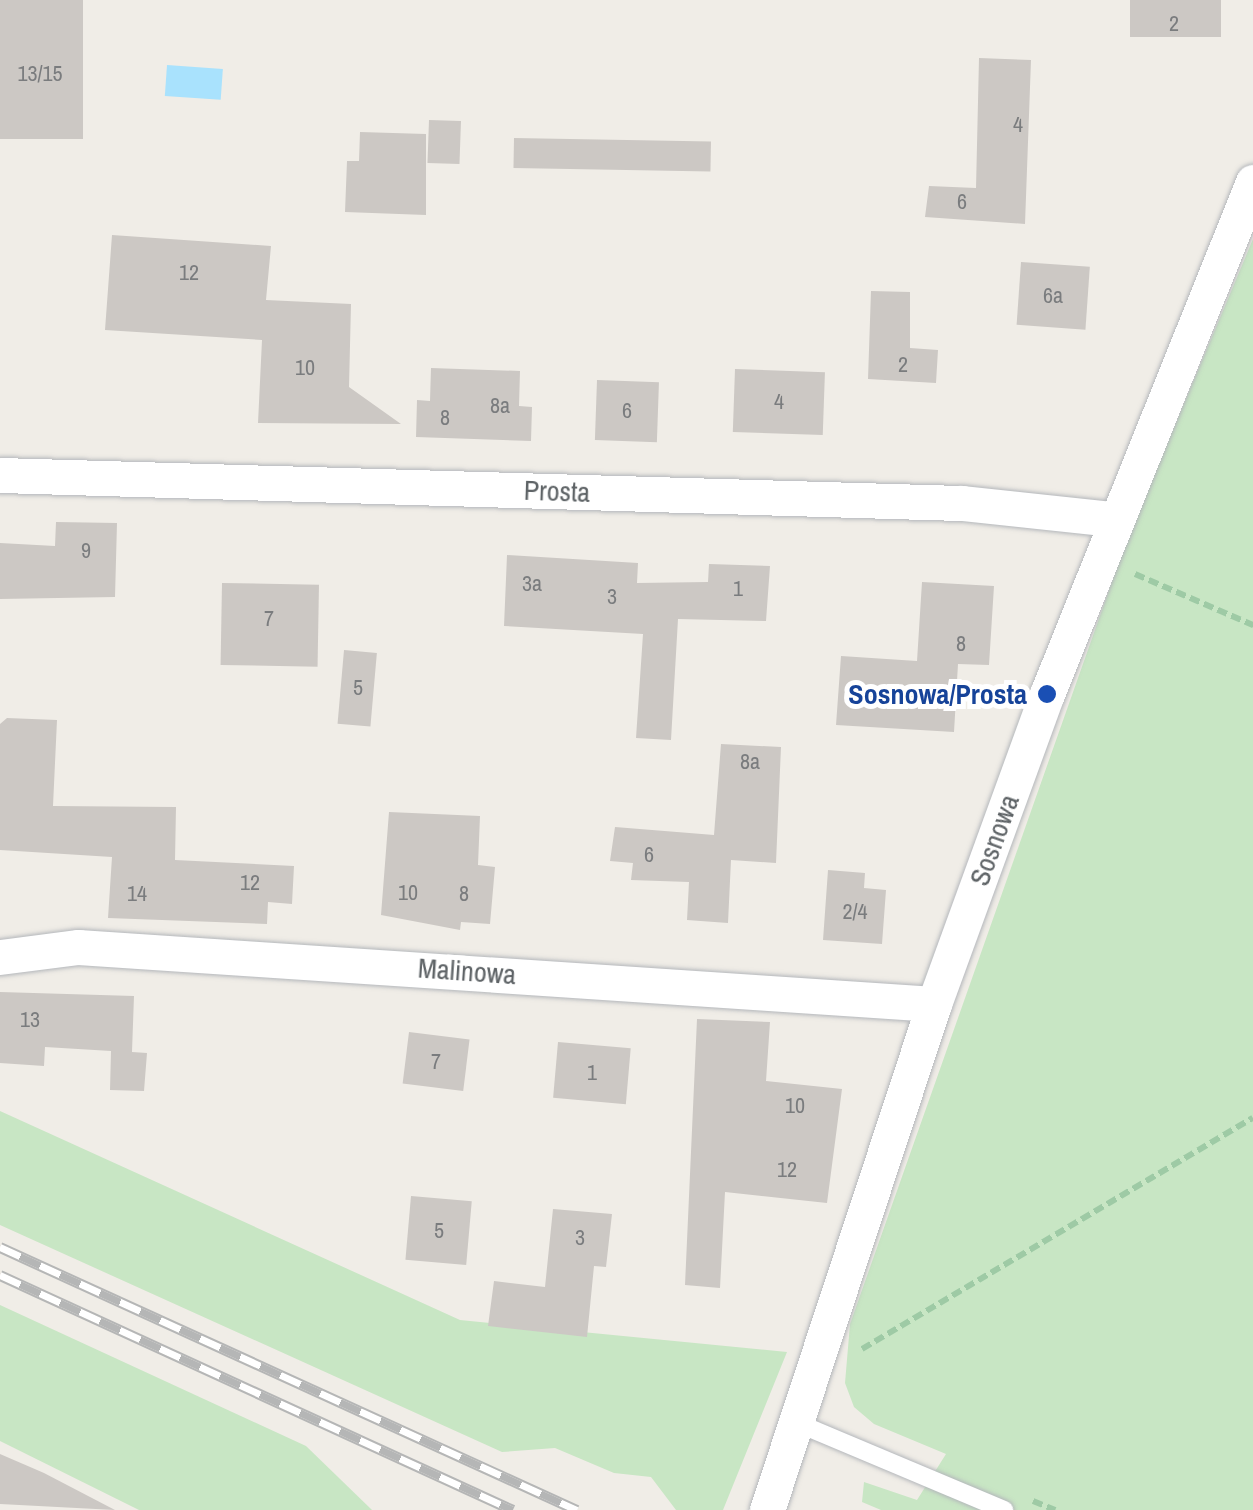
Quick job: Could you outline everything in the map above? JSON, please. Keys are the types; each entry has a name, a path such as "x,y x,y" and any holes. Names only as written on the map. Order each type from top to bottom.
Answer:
{"street":[{"name":"Sosnowa","path":"766,1510 934,1004 1112,520 1253,182"},
{"name":"Prosta","path":"0,475 962,503 1112,520"},
{"name":"Malinowa","path":"0,957 78,947 934,1004"}],"lane":[{"path":"795,1422 1004,1510"}],"path":[{"path":"1098,558 1253,625"},
{"path":"812,1367 864,1348 1253,1118"}],"green space":[{"path":"1253,239 1253,1510 881,1510 862,1502 864,1482 917,1500 946,1454 874,1424 854,1407 845,1383 850,1324 1126,542"},
{"path":"0,1111 460,1320 787,1352 723,1510 676,1510 651,1477 614,1473 555,1448 502,1452 0,1225"},
{"path":"0,1305 306,1446 372,1510 139,1510 0,1441"}],"water":[{"path":"167,65 223,69 221,100 165,96"}],"building":[{"path":"0,0 83,0 83,139 0,139"},
{"path":"1130,0 1221,0 1221,37 1130,37"},
{"path":"979,58 1031,60 1025,224 925,217 929,186 976,188"},
{"path":"429,120 461,121 459,164 427,163"},
{"path":"360,132 426,134 426,215 345,212 347,161 359,161"},
{"path":"514,138 711,141 710,171 513,168"},
{"path":"112,235 271,246 266,300 351,304 349,387 401,424 258,423 262,340 105,330"},
{"path":"1021,262 1090,267 1085,330 1017,325"},
{"path":"871,291 910,292 910,348 938,350 936,383 868,379"},
{"path":"431,368 520,371 519,406 532,407 531,441 416,437 417,400 430,401"},
{"path":"735,369 825,372 823,435 733,432"},
{"path":"597,380 659,382 657,442 595,440"},
{"path":"56,522 117,523 115,597 0,599 0,543 55,546"},
{"path":"507,555 638,563 637,583 708,582 709,564 770,566 766,621 678,619 671,740 636,738 643,634 504,626"},
{"path":"922,582 994,586 989,665 958,664 954,732 836,725 841,656 917,661"},
{"path":"222,583 319,585 318,667 221,665"},
{"path":"344,650 377,653 370,727 338,724"},
{"path":"7,718 57,720 53,806 176,807 175,860 294,866 292,904 268,902 267,924 108,918 112,857 0,850 0,724"},
{"path":"721,744 781,747 776,863 731,860 728,923 687,920 689,882 631,880 633,863 610,861 615,827 714,835"},
{"path":"389,812 480,816 478,865 495,867 490,924 461,922 460,930 381,915"},
{"path":"828,870 865,873 864,888 886,890 882,944 823,940"},
{"path":"0,992 134,996 132,1052 147,1053 144,1091 110,1090 111,1051 45,1047 44,1066 0,1063"},
{"path":"697,1019 770,1022 766,1081 842,1089 827,1203 725,1192 720,1288 685,1285"},
{"path":"409,1032 470,1039 463,1091 403,1084"},
{"path":"558,1042 631,1048 626,1104 553,1098"},
{"path":"411,1196 472,1201 466,1265 405,1260"},
{"path":"553,1209 612,1214 606,1267 594,1266 587,1337 488,1326 494,1281 545,1287"},
{"path":"0,1454 44,1473 115,1510 0,1504"}],"railway":[{"path":"0,1247 577,1510"},
{"path":"0,1275 513,1510"}],"place":[{"name":"Sosnowa/Prosta","path":"1047,694"}]}
